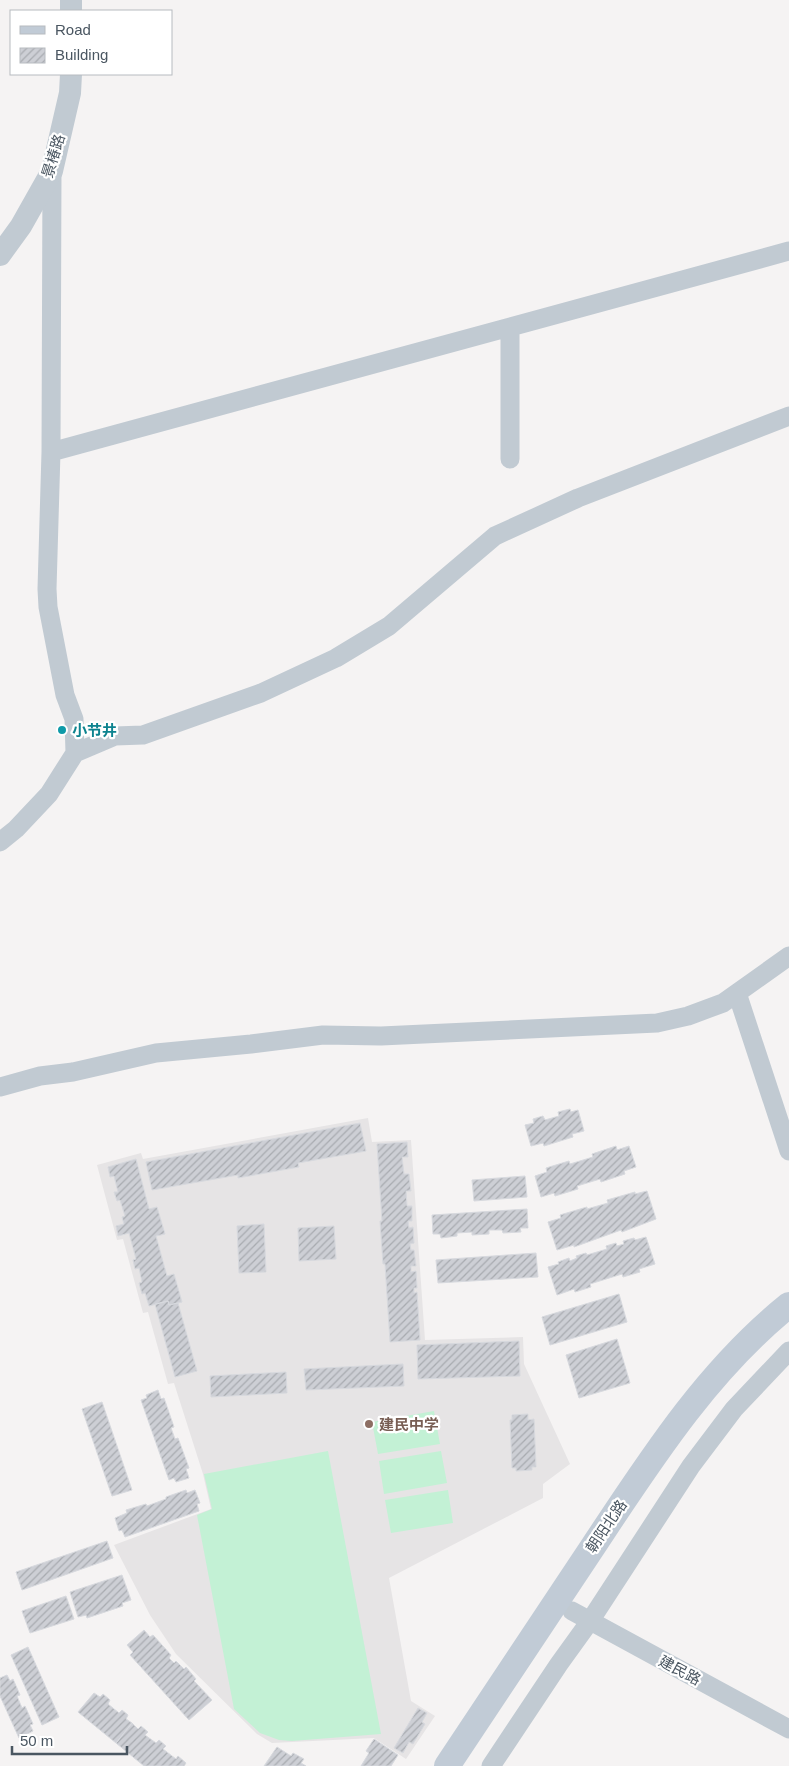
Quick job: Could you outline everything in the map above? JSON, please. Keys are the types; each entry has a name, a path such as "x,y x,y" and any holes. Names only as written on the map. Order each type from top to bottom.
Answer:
{"main road":[{"name":"朝阳北路","path":"447,1766 638,1479 681,1418 724,1367 789,1305"},
{"name":"朝阳北路","path":"469,1766 581,1616 653,1489 696,1429 737,1380 789,1329"}],"street":[{"name":"景椿路","path":"0,256 21,226 52,170 70,93 71,75"},
{"path":"0,842 16,829 49,794 75,753 74,719 65,695 48,607 47,589 51,452 52,170"},
{"path":"51,452 789,251"},
{"path":"510,327 510,459"},
{"path":"75,753 116,736 143,735 269,689 336,658 389,626 495,536 578,498 789,416"},
{"path":"0,1087 40,1076 73,1072 156,1053 251,1044 323,1034 381,1036 657,1023 706,1011 723,1003 789,956"},
{"path":"737,993 789,1151"},
{"path":"491,1766 559,1664 581,1616 734,1410 789,1351"},
{"name":"建民路","path":"581,1616 789,1729"}],"shaded area":[{"name":"建民中学","path":"368,1118 372,1142 411,1140 425,1340 523,1337 524,1364 570,1464 543,1484 543,1498 389,1578 411,1701 435,1716 406,1759 374,1738 272,1743 257,1734 176,1654 150,1615 114,1545 211,1509 203,1474 174,1383 168,1384 148,1312 143,1313 123,1239 117,1240 97,1165 141,1153 143,1159"}],"green space":[{"path":"434,1411 440,1444 378,1454 372,1422"},
{"path":"328,1451 381,1734 292,1741 279,1740 260,1733 234,1709 197,1515 212,1509 204,1474"},
{"path":"441,1451 447,1483 384,1494 379,1461"},
{"path":"448,1490 453,1523 391,1533 385,1500"}],"building":[{"path":"570,1109 571,1112 578,1110 584,1131 572,1134 573,1137 544,1146 543,1143 531,1146 525,1125 534,1123 533,1119 543,1116 545,1120 559,1116 558,1112"},
{"path":"360,1123 366,1151 298,1163 299,1167 238,1178 238,1175 152,1190 146,1162"},
{"path":"407,1142 408,1157 402,1157 404,1174 409,1174 411,1191 406,1191 407,1206 412,1206 412,1221 408,1221 409,1228 413,1227 414,1243 410,1244 411,1250 414,1250 416,1266 411,1266 411,1272 416,1271 417,1288 414,1288 414,1293 417,1292 420,1340 390,1342 380,1221 382,1221 377,1144"},
{"path":"616,1146 617,1150 629,1146 636,1167 624,1171 625,1174 601,1182 600,1179 577,1186 578,1189 555,1196 554,1193 541,1197 535,1176 547,1172 546,1168 569,1161 570,1164 593,1157 592,1154"},
{"path":"136,1159 149,1209 157,1207 165,1234 156,1236 167,1276 174,1274 182,1302 169,1305 168,1301 149,1306 145,1293 142,1294 139,1283 142,1282 139,1268 135,1269 133,1260 136,1259 129,1233 118,1236 116,1226 124,1224 122,1217 125,1216 120,1200 117,1201 114,1192 118,1192 114,1176 110,1177 108,1167"},
{"path":"525,1176 527,1197 474,1201 472,1180"},
{"path":"647,1191 656,1219 622,1232 621,1230 574,1247 574,1245 557,1250 548,1222 561,1218 560,1215 608,1203 607,1200 635,1192 635,1194"},
{"path":"527,1209 528,1228 520,1228 521,1232 503,1233 502,1230 489,1230 489,1234 472,1235 472,1232 457,1233 457,1236 441,1238 440,1234 433,1234 432,1215"},
{"path":"264,1224 266,1272 239,1273 237,1226"},
{"path":"334,1226 336,1259 299,1261 298,1228"},
{"path":"646,1237 655,1264 639,1269 640,1272 623,1277 622,1274 590,1284 591,1287 575,1292 574,1289 557,1295 548,1267 559,1264 558,1262 569,1258 570,1261 577,1258 576,1256 607,1249 606,1246 616,1243 617,1246 624,1244 623,1241"},
{"path":"536,1253 538,1277 438,1283 436,1260"},
{"path":"619,1294 627,1322 550,1345 542,1317"},
{"path":"168,1301 169,1305 178,1303 197,1371 175,1377 155,1304"},
{"path":"617,1339 630,1383 579,1398 566,1355"},
{"path":"519,1341 520,1376 418,1379 417,1345"},
{"path":"403,1364 404,1386 306,1390 304,1369"},
{"path":"286,1372 287,1393 211,1397 210,1376"},
{"path":"158,1390 161,1399 164,1398 174,1427 171,1428 175,1439 178,1438 189,1468 186,1469 189,1478 176,1482 174,1478 169,1480 141,1400 147,1398 146,1395"},
{"path":"102,1402 132,1490 112,1496 82,1409"},
{"path":"528,1414 528,1420 534,1419 536,1467 532,1467 532,1470 516,1471 516,1468 512,1468 510,1420 512,1420 512,1415"},
{"path":"186,1490 187,1493 195,1490 200,1503 197,1504 199,1511 125,1537 122,1530 119,1531 115,1518 127,1513 126,1510 146,1504 147,1506"},
{"path":"107,1541 113,1558 22,1590 16,1572"},
{"path":"122,1575 131,1600 122,1603 123,1606 87,1618 86,1615 78,1617 70,1592"},
{"path":"66,1596 74,1619 30,1633 22,1611"},
{"path":"144,1630 150,1637 153,1635 171,1655 169,1658 174,1663 176,1661 184,1669 186,1667 196,1679 194,1681 212,1700 189,1720 130,1655 133,1652 127,1645"},
{"path":"28,1647 59,1717 42,1725 11,1655"},
{"path":"7,1675 10,1681 13,1679 20,1695 17,1696 22,1708 25,1706 33,1724 30,1725 33,1731 19,1738 0,1696 0,1678"},
{"path":"94,1693 100,1697 103,1694 110,1700 108,1704 119,1713 122,1710 128,1715 126,1719 132,1723 116,1743 78,1712"},
{"path":"418,1708 427,1713 422,1722 425,1724 413,1744 409,1742 403,1753 394,1748"},
{"path":"132,1723 138,1729 141,1726 148,1732 145,1735 156,1743 159,1740 166,1746 163,1749 176,1759 178,1756 186,1763 184,1766 144,1766 116,1743"},
{"path":"374,1739 398,1755 391,1766 361,1766 369,1753 366,1751"},
{"path":"277,1747 291,1756 293,1753 304,1759 301,1763 306,1766 264,1766"}],"place":[{"name":"小节井","path":"62,730"},
{"name":"建民中学","path":"369,1424"}]}
